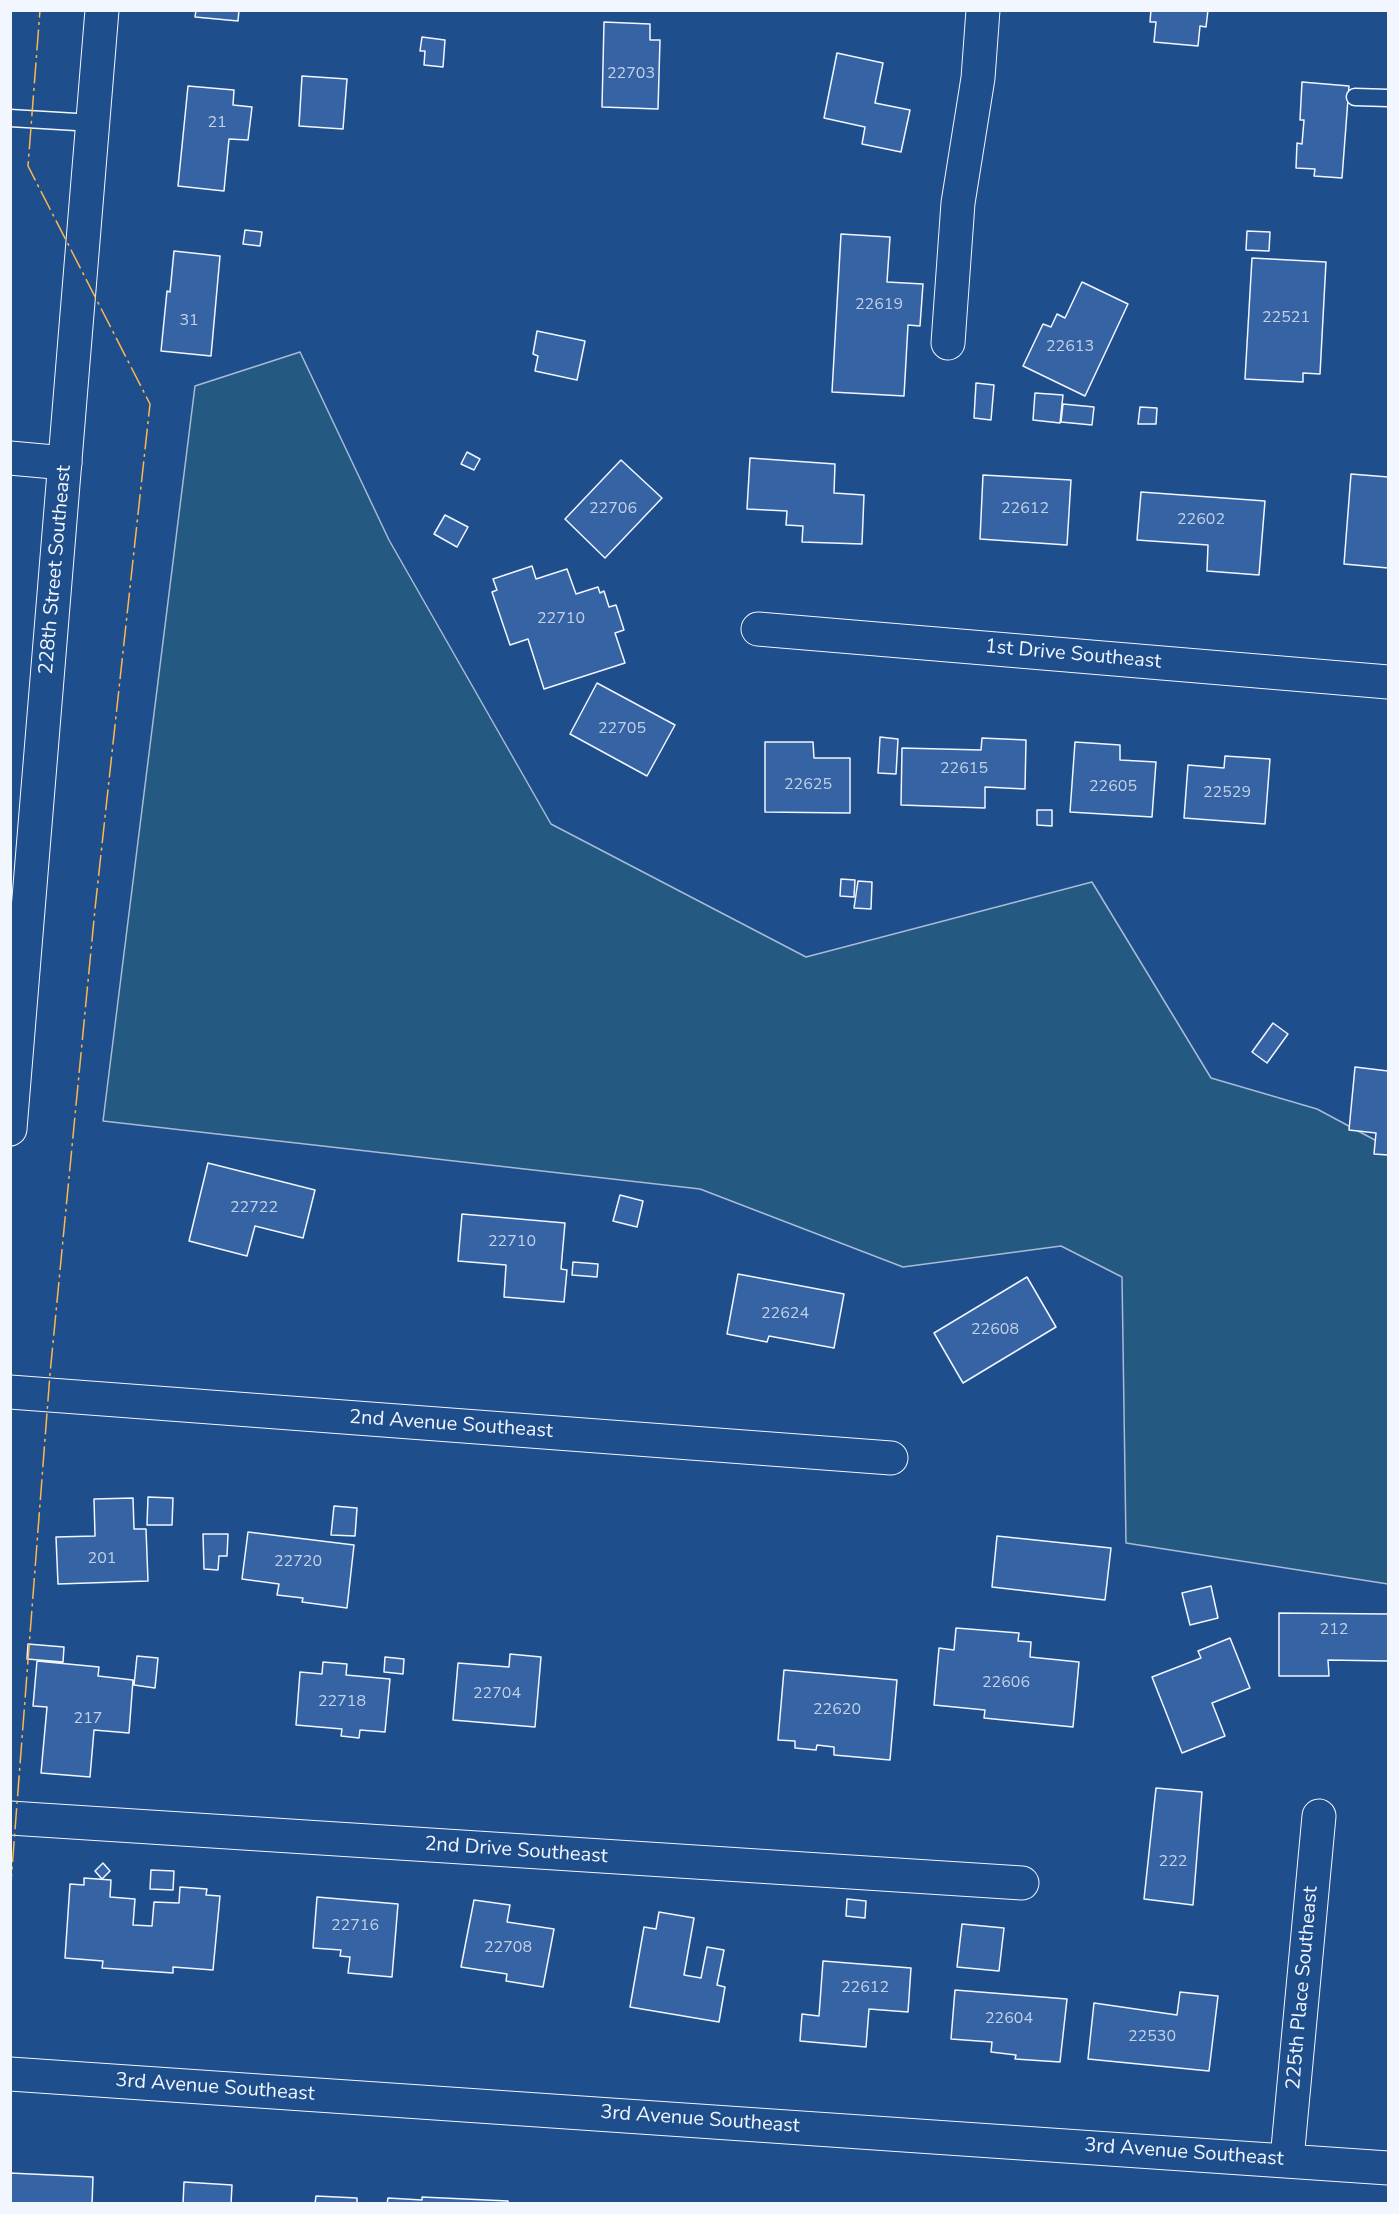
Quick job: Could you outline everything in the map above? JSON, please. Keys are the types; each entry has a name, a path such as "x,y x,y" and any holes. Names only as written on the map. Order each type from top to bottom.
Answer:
{"street":[{"name":"228th Street Southeast","path":"10,1129 102,10"},
{"path":"948,343 958,203 978,78 983,10"},
{"path":"10,458 65,463"},
{"name":"1st Drive Southeast","path":"758,629 1389,682"},
{"name":"2nd Avenue Southeast","path":"10,1392 891,1458"},
{"name":"225th Place Southeast","path":"1287,2159 1319,1816"},
{"name":"2nd Drive Southeast","path":"10,1818 1022,1883"},
{"name":"3rd Avenue Southeast","path":"10,2074 1287,2159 1389,2168"}],"lane":[{"path":"1355,97 1389,98"},
{"path":"10,118 93,123"}],"shaded area":[{"path":"300,352 389,540 551,824 806,957 1092,882 1211,1078 1317,1109 1388,1147 1388,1584 1126,1543 1122,1277 1061,1246 903,1267 700,1189 103,1121 195,386"}],"building":[{"path":"196,10 239,10 238,21 195,17"},
{"path":"1151,10 1208,10 1206,27 1200,26 1198,46 1154,42 1156,22 1150,22"},
{"path":"604,22 650,24 650,40 660,40 658,109 602,107"},
{"path":"422,37 445,40 443,67 424,65 425,51 420,51"},
{"path":"837,53 883,63 875,103 910,110 901,152 862,144 865,127 824,118"},
{"path":"302,76 347,79 343,129 299,126"},
{"path":"1302,82 1349,86 1342,178 1314,176 1315,169 1296,168 1297,143 1302,144 1304,120 1300,120"},
{"path":"188,86 234,90 233,105 252,107 248,140 229,139 224,191 178,186"},
{"path":"245,230 262,232 260,246 243,244"},
{"path":"1247,231 1270,232 1269,251 1246,250"},
{"path":"841,234 890,237 887,282 923,284 920,326 908,325 904,396 832,392"},
{"path":"174,251 220,256 211,356 161,351"},
{"path":"1252,258 1326,262 1320,374 1303,373 1303,382 1245,379"},
{"path":"1082,282 1128,304 1085,396 1023,366 1043,324 1051,327 1057,314 1065,318"},
{"path":"537,331 585,341 577,380 535,371 538,356 533,354"},
{"path":"976,383 994,385 991,420 974,418"},
{"path":"1035,393 1063,395 1060,423 1033,420"},
{"path":"1063,404 1094,407 1092,425 1061,422"},
{"path":"1140,407 1157,408 1156,424 1138,424"},
{"path":"467,452 480,459 474,470 461,464"},
{"path":"750,458 835,464 834,493 864,495 862,544 802,542 803,526 786,525 787,511 747,509"},
{"path":"621,460 662,498 605,558 565,519"},
{"path":"1351,474 1388,477 1388,568 1344,564"},
{"path":"983,475 1071,480 1067,545 980,539"},
{"path":"1141,492 1265,501 1259,575 1207,571 1208,545 1137,540"},
{"path":"445,515 468,527 457,547 434,534"},
{"path":"532,566 536,579 567,569 576,594 598,587 600,593 604,591 609,607 616,605 624,630 615,633 625,663 544,689 528,639 510,645 492,592 497,590 493,579"},
{"path":"597,683 675,725 647,776 570,734"},
{"path":"880,737 898,739 896,774 878,773"},
{"path":"982,738 1026,740 1025,789 985,787 985,808 901,805 902,748 981,750"},
{"path":"765,742 813,742 814,758 850,758 850,813 765,812"},
{"path":"1075,742 1120,745 1120,760 1156,762 1152,817 1070,812"},
{"path":"1225,756 1270,759 1265,824 1184,818 1188,765 1224,768"},
{"path":"1037,810 1052,810 1052,826 1037,825"},
{"path":"841,879 855,880 854,897 840,896"},
{"path":"858,881 872,882 871,909 854,908"},
{"path":"1273,1023 1288,1034 1267,1063 1252,1052"},
{"path":"1355,1067 1388,1071 1388,1155 1374,1154 1376,1133 1349,1130"},
{"path":"208,1163 315,1190 303,1238 255,1226 247,1256 189,1241"},
{"path":"620,1195 643,1201 637,1227 613,1221"},
{"path":"462,1214 565,1223 561,1269 567,1270 564,1302 504,1297 506,1265 458,1261"},
{"path":"573,1262 598,1264 597,1277 572,1275"},
{"path":"738,1274 844,1294 834,1348 769,1336 767,1342 727,1334"},
{"path":"1027,1277 1056,1327 963,1383 934,1333"},
{"path":"148,1497 173,1498 172,1525 147,1525"},
{"path":"133,1498 134,1529 146,1529 148,1581 58,1584 56,1537 95,1536 94,1499"},
{"path":"334,1506 357,1508 355,1536 331,1535"},
{"path":"248,1532 354,1545 347,1608 302,1602 303,1598 277,1595 279,1584 242,1579"},
{"path":"203,1534 228,1534 227,1556 219,1556 218,1570 204,1569"},
{"path":"997,1536 1111,1548 1105,1600 992,1587"},
{"path":"1211,1586 1218,1618 1190,1625 1182,1593"},
{"path":"1279,1613 1388,1614 1388,1661 1328,1660 1329,1676 1279,1676"},
{"path":"956,1628 1019,1633 1018,1641 1031,1642 1030,1657 1079,1662 1073,1727 984,1718 985,1710 934,1705 939,1648 954,1650"},
{"path":"1230,1638 1250,1688 1212,1703 1225,1736 1182,1753 1152,1677 1201,1658 1198,1651"},
{"path":"28,1644 64,1647 63,1662 27,1659"},
{"path":"510,1654 541,1657 535,1727 453,1720 458,1663 509,1667"},
{"path":"137,1656 158,1658 155,1688 134,1685"},
{"path":"385,1657 404,1659 403,1674 384,1672"},
{"path":"37,1661 99,1667 98,1676 133,1680 129,1733 94,1730 90,1777 41,1773 47,1707 33,1706"},
{"path":"323,1662 347,1664 346,1675 390,1679 385,1732 360,1730 359,1738 341,1736 342,1729 296,1725 300,1672 322,1674"},
{"path":"784,1670 897,1680 890,1760 834,1755 834,1747 817,1745 816,1750 795,1748 795,1741 778,1740"},
{"path":"1156,1788 1202,1792 1193,1905 1144,1899"},
{"path":"103,1863 110,1871 102,1879 95,1871"},
{"path":"151,1870 174,1871 173,1890 150,1889"},
{"path":"84,1878 111,1880 110,1897 135,1899 133,1925 152,1926 154,1902 179,1903 180,1887 207,1889 206,1895 220,1896 213,1970 173,1967 173,1973 102,1968 103,1961 65,1958 70,1884 84,1885"},
{"path":"317,1897 398,1904 392,1977 348,1973 350,1957 340,1956 341,1950 313,1948"},
{"path":"847,1899 866,1901 865,1918 846,1916"},
{"path":"474,1900 510,1905 507,1922 554,1929 543,1987 506,1981 507,1974 461,1967"},
{"path":"659,1912 694,1918 684,1975 701,1978 707,1947 724,1950 717,1985 725,1987 719,2022 630,2007 644,1927 656,1929"},
{"path":"962,1924 1004,1928 999,1971 957,1967"},
{"path":"823,1961 911,1968 908,2012 869,2009 866,2047 800,2041 802,2014 819,2016"},
{"path":"955,1990 1067,1999 1060,2062 1015,2059 1016,2055 991,2052 992,2042 951,2039"},
{"path":"1180,1992 1218,1996 1209,2071 1088,2059 1094,2003 1177,2015"},
{"path":"10,2173 93,2177 92,2204 10,2204"},
{"path":"184,2182 232,2185 231,2204 183,2204"},
{"path":"316,2196 357,2198 357,2204 315,2204"},
{"path":"422,2197 508,2201 508,2204 387,2204 388,2198 422,2200"}],"power":[{"path":"10,1895 50,1374 95,909 150,404 28,166 40,10"}]}
